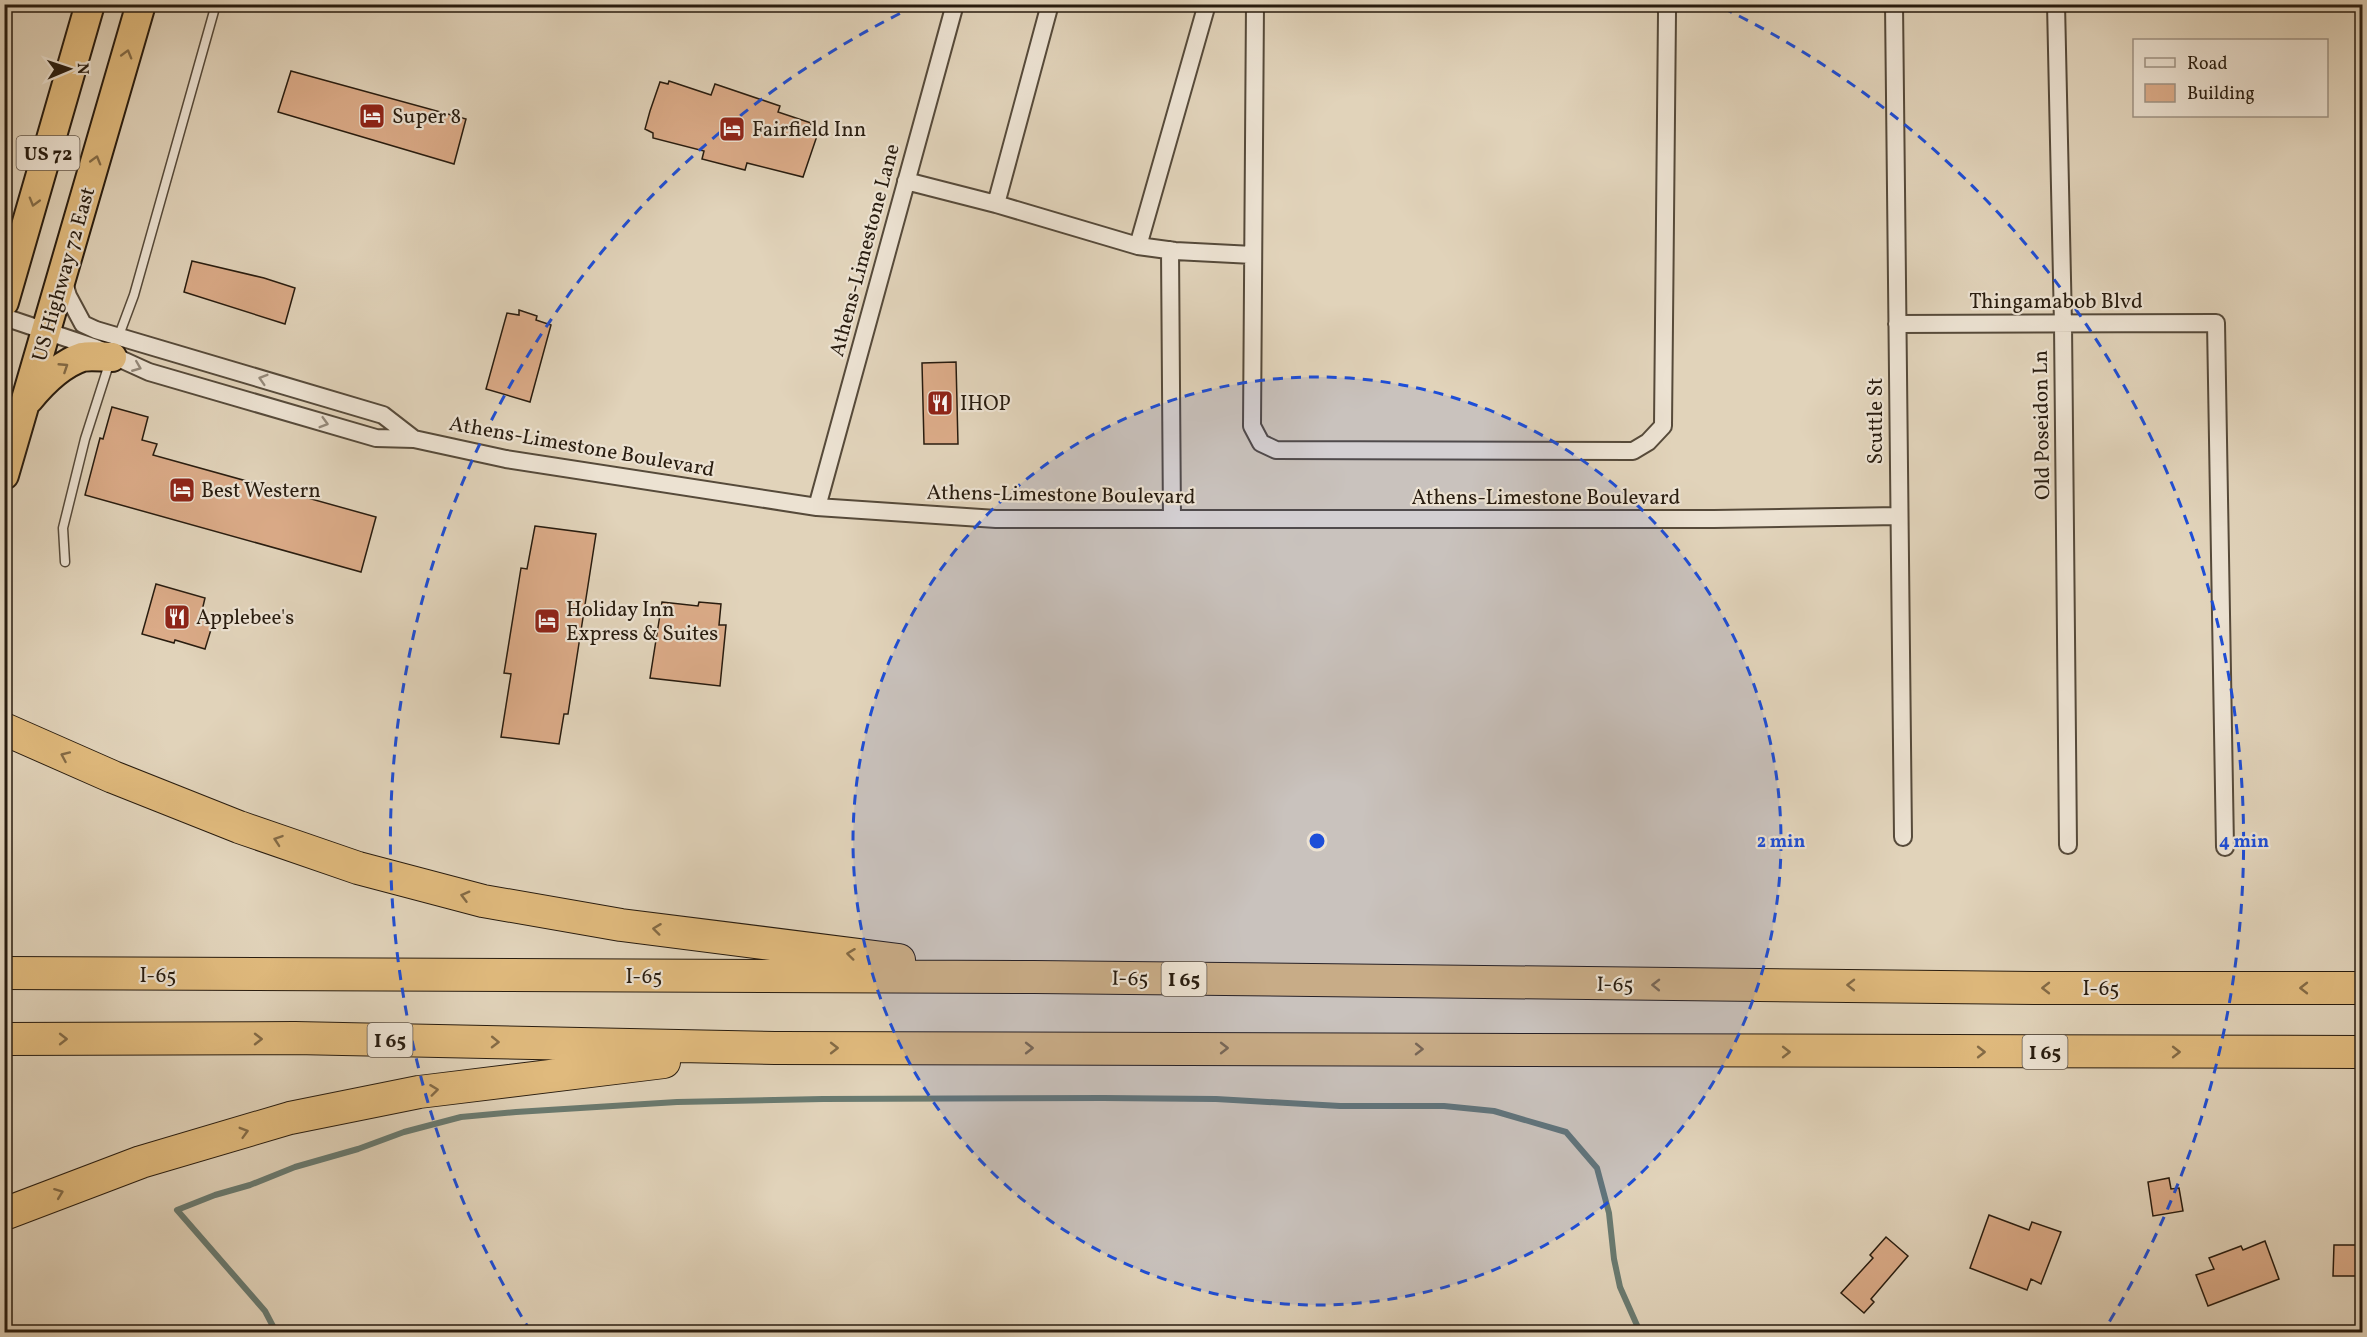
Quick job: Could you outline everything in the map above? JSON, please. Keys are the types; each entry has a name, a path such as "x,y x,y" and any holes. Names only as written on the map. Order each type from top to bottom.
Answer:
{"highway":[{"name":"US 72","path":"4,302 90,4"},
{"name":"US Highway 72 East","path":"4,475 28,400 141,4"},
{"path":"28,400 44,382 66,365 115,346"},
{"path":"9,727 113,777 239,826 358,868 483,901 621,925 1034,977"},
{"name":"I-65","path":"4,973 1034,977 1655,985 2362,988"},
{"name":"I 65","path":"4,1039 295,1038 775,1048 2362,1052"},
{"path":"4,1214 141,1162 290,1118 419,1092 775,1048"}],"street":[{"name":"Athens-Limestone Lane","path":"817,507 955,4"},
{"path":"996,204 1050,4"},
{"path":"1138,246 1207,4"},
{"path":"1255,4 1252,426 1261,443 1276,450 1633,451 1648,442 1664,426 1666,4"},
{"name":"Scuttle St","path":"1894,4 1903,837"},
{"name":"Old Poseidon Ln","path":"2056,4 2068,845"},
{"path":"906,181 996,204 1138,246 1253,255"},
{"path":"1170,250 1172,519"},
{"name":"Athens-Limestone Boulevard","path":"63,277 68,296 84,324 96,330 149,372 376,438 414,439 506,459 817,507 996,519 1714,519 1898,516"},
{"name":"Athens-Limestone Boulevard","path":"4,317 96,348 115,346 383,416 414,439"},
{"name":"Thingamabob Blvd","path":"1897,324 2216,323 2225,847"}],"lane":[{"path":"65,562 63,528 98,392 134,296 216,4"}],"building":[{"name":"Super 8","path":"291,71 466,119 454,164 278,112"},
{"name":"Fairfield Inn","path":"669,81 711,95 715,84 780,106 778,112 811,123 810,127 819,130 803,177 747,163 745,170 702,159 704,151 653,138 653,133 645,129 650,111 660,82 668,84"},
{"path":"192,261 264,278 295,288 285,324 184,292"},
{"path":"519,310 537,316 536,320 551,325 530,402 486,389 507,313 519,315"},
{"name":"IHOP","path":"956,362 958,444 924,444 922,363"},
{"name":"Best Western","path":"112,407 148,417 142,440 157,444 153,455 376,517 361,572 85,495 100,438 103,439"},
{"name":"Holiday Inn Express & Suites","path":"535,526 596,534 568,714 564,714 559,744 501,737 511,674 504,673 521,568 527,569"},
{"path":"156,584 205,598 200,619 213,623 205,649 175,640 174,643 142,634"},
{"path":"662,602 698,606 699,602 721,604 719,625 726,625 720,686 650,678"},
{"path":"2169,1178 2171,1189 2179,1188 2183,1211 2153,1216 2148,1182"},
{"path":"1989,1215 2029,1230 2032,1222 2061,1232 2041,1284 2031,1279 2027,1290 1970,1268"},
{"path":"1886,1237 1908,1256 1871,1299 1874,1302 1864,1313 1841,1293 1873,1258 1870,1255"},
{"path":"2265,1241 2279,1279 2208,1306 2196,1275 2214,1269 2209,1258 2241,1246 2243,1250"},
{"path":"2334,1245 2362,1245 2362,1276 2333,1276"}],"waterway":[{"path":"276,1332 265,1311 177,1210 295,1167 358,1149 404,1132 461,1117 677,1102 1103,1098 1216,1099 1340,1106 1444,1106 1494,1111 1566,1132 1597,1168 1609,1213 1614,1259 1620,1287 1640,1332"}],"place":[{"name":"Super 8","path":"372,116"},
{"name":"Fairfield Inn","path":"732,129"},
{"name":"IHOP","path":"940,403"},
{"name":"Best Western","path":"182,490"},
{"name":"Applebee's","path":"177,617"},
{"name":"Holiday Inn Express & Suites","path":"547,621"}]}
